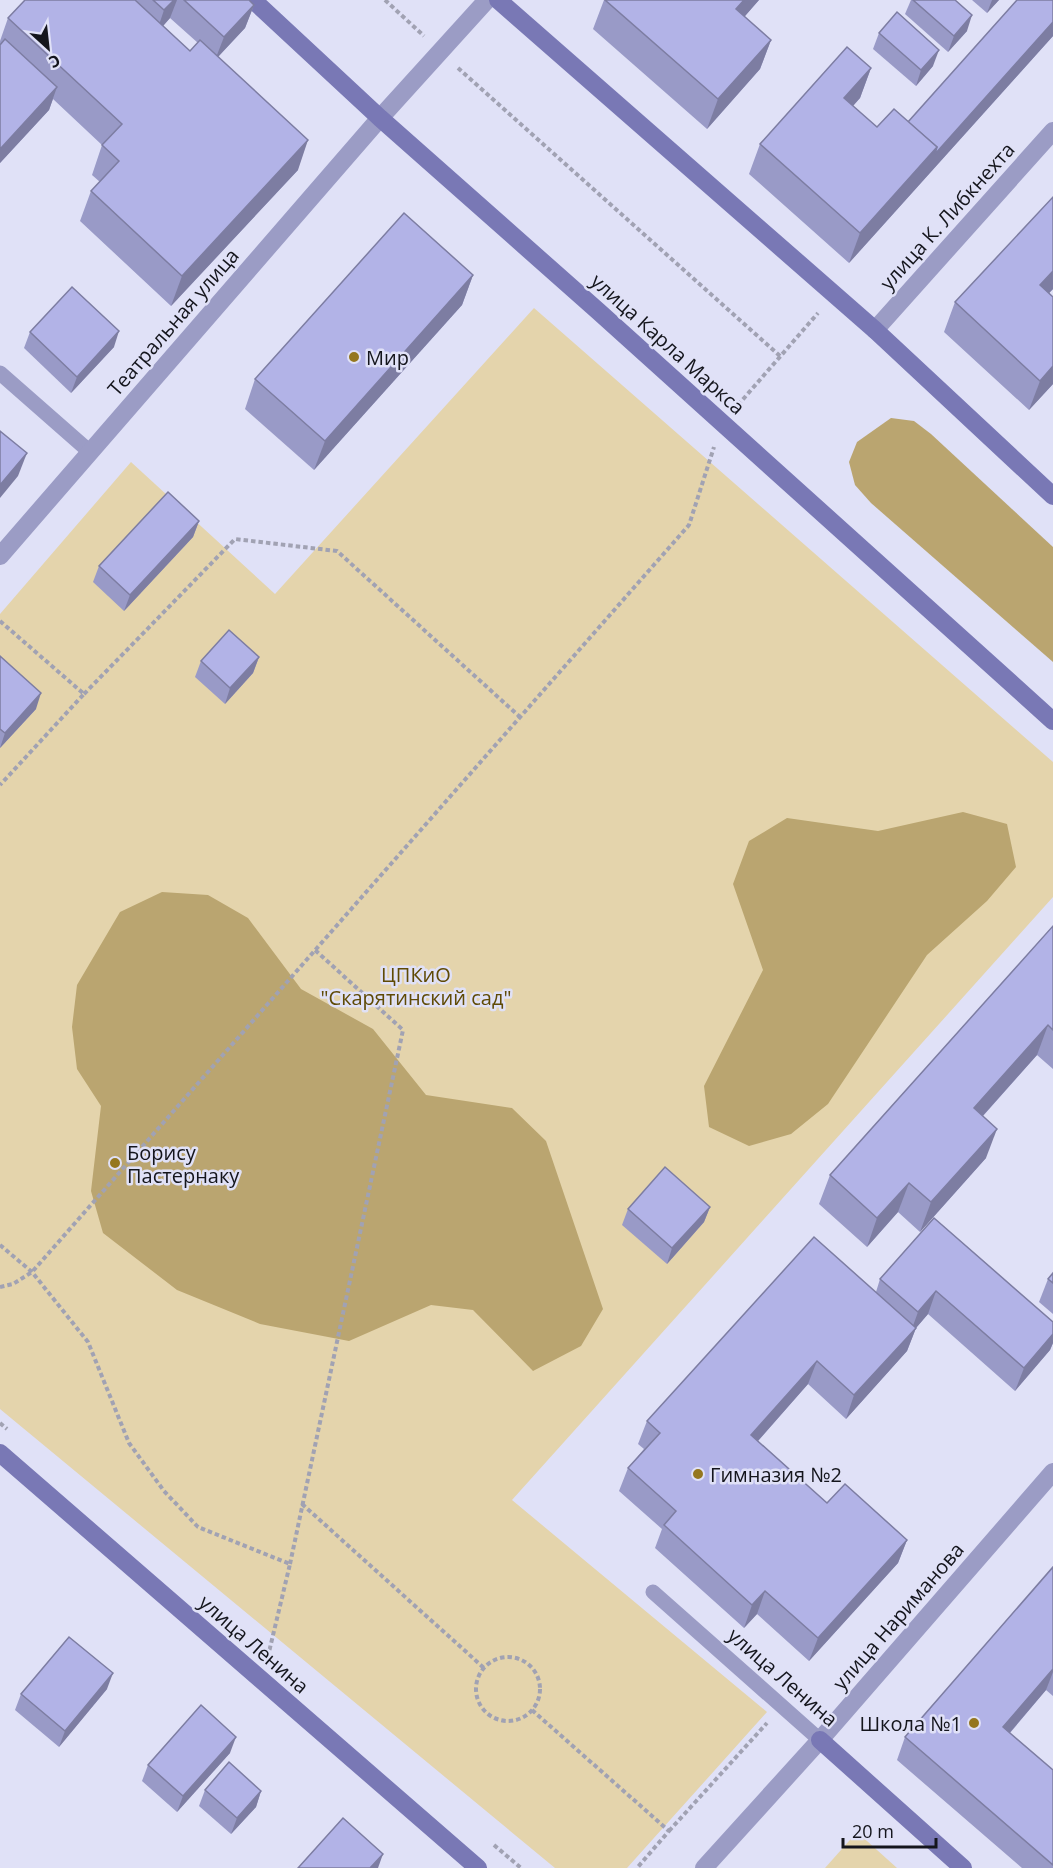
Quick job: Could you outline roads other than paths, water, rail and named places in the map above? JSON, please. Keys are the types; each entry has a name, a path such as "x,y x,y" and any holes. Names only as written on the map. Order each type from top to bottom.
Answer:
{"main road":[{"name":"улица Карла Маркса","path":"254,0 380,118 1053,721"},
{"path":"498,0 875,330 1053,496"},
{"name":"улица Ленина","path":"0,1454 478,1868"},
{"name":"улица Ленина","path":"820,1740 963,1868"}],"street":[{"name":"Театральная улица","path":"0,556 380,118 487,0"},
{"name":"улица К. Либкнехта","path":"875,330 1053,131"},
{"name":"улица Нариманова","path":"704,1868 820,1740 1053,1473"}],"lane":[{"path":"0,373 90,452"},
{"name":"улица Ленина","path":"653,1592 820,1740"}],"place":[{"name":"Мир","path":"354,357"},
{"name":"Борису Пастернаку","path":"115,1163"},
{"name":"Гимназия №2","path":"698,1474"},
{"name":"Школа №1","path":"974,1723"}],"park label":[{"name":"ЦПКиО \"Скарятинский сад\"","path":"416,986"}]}
